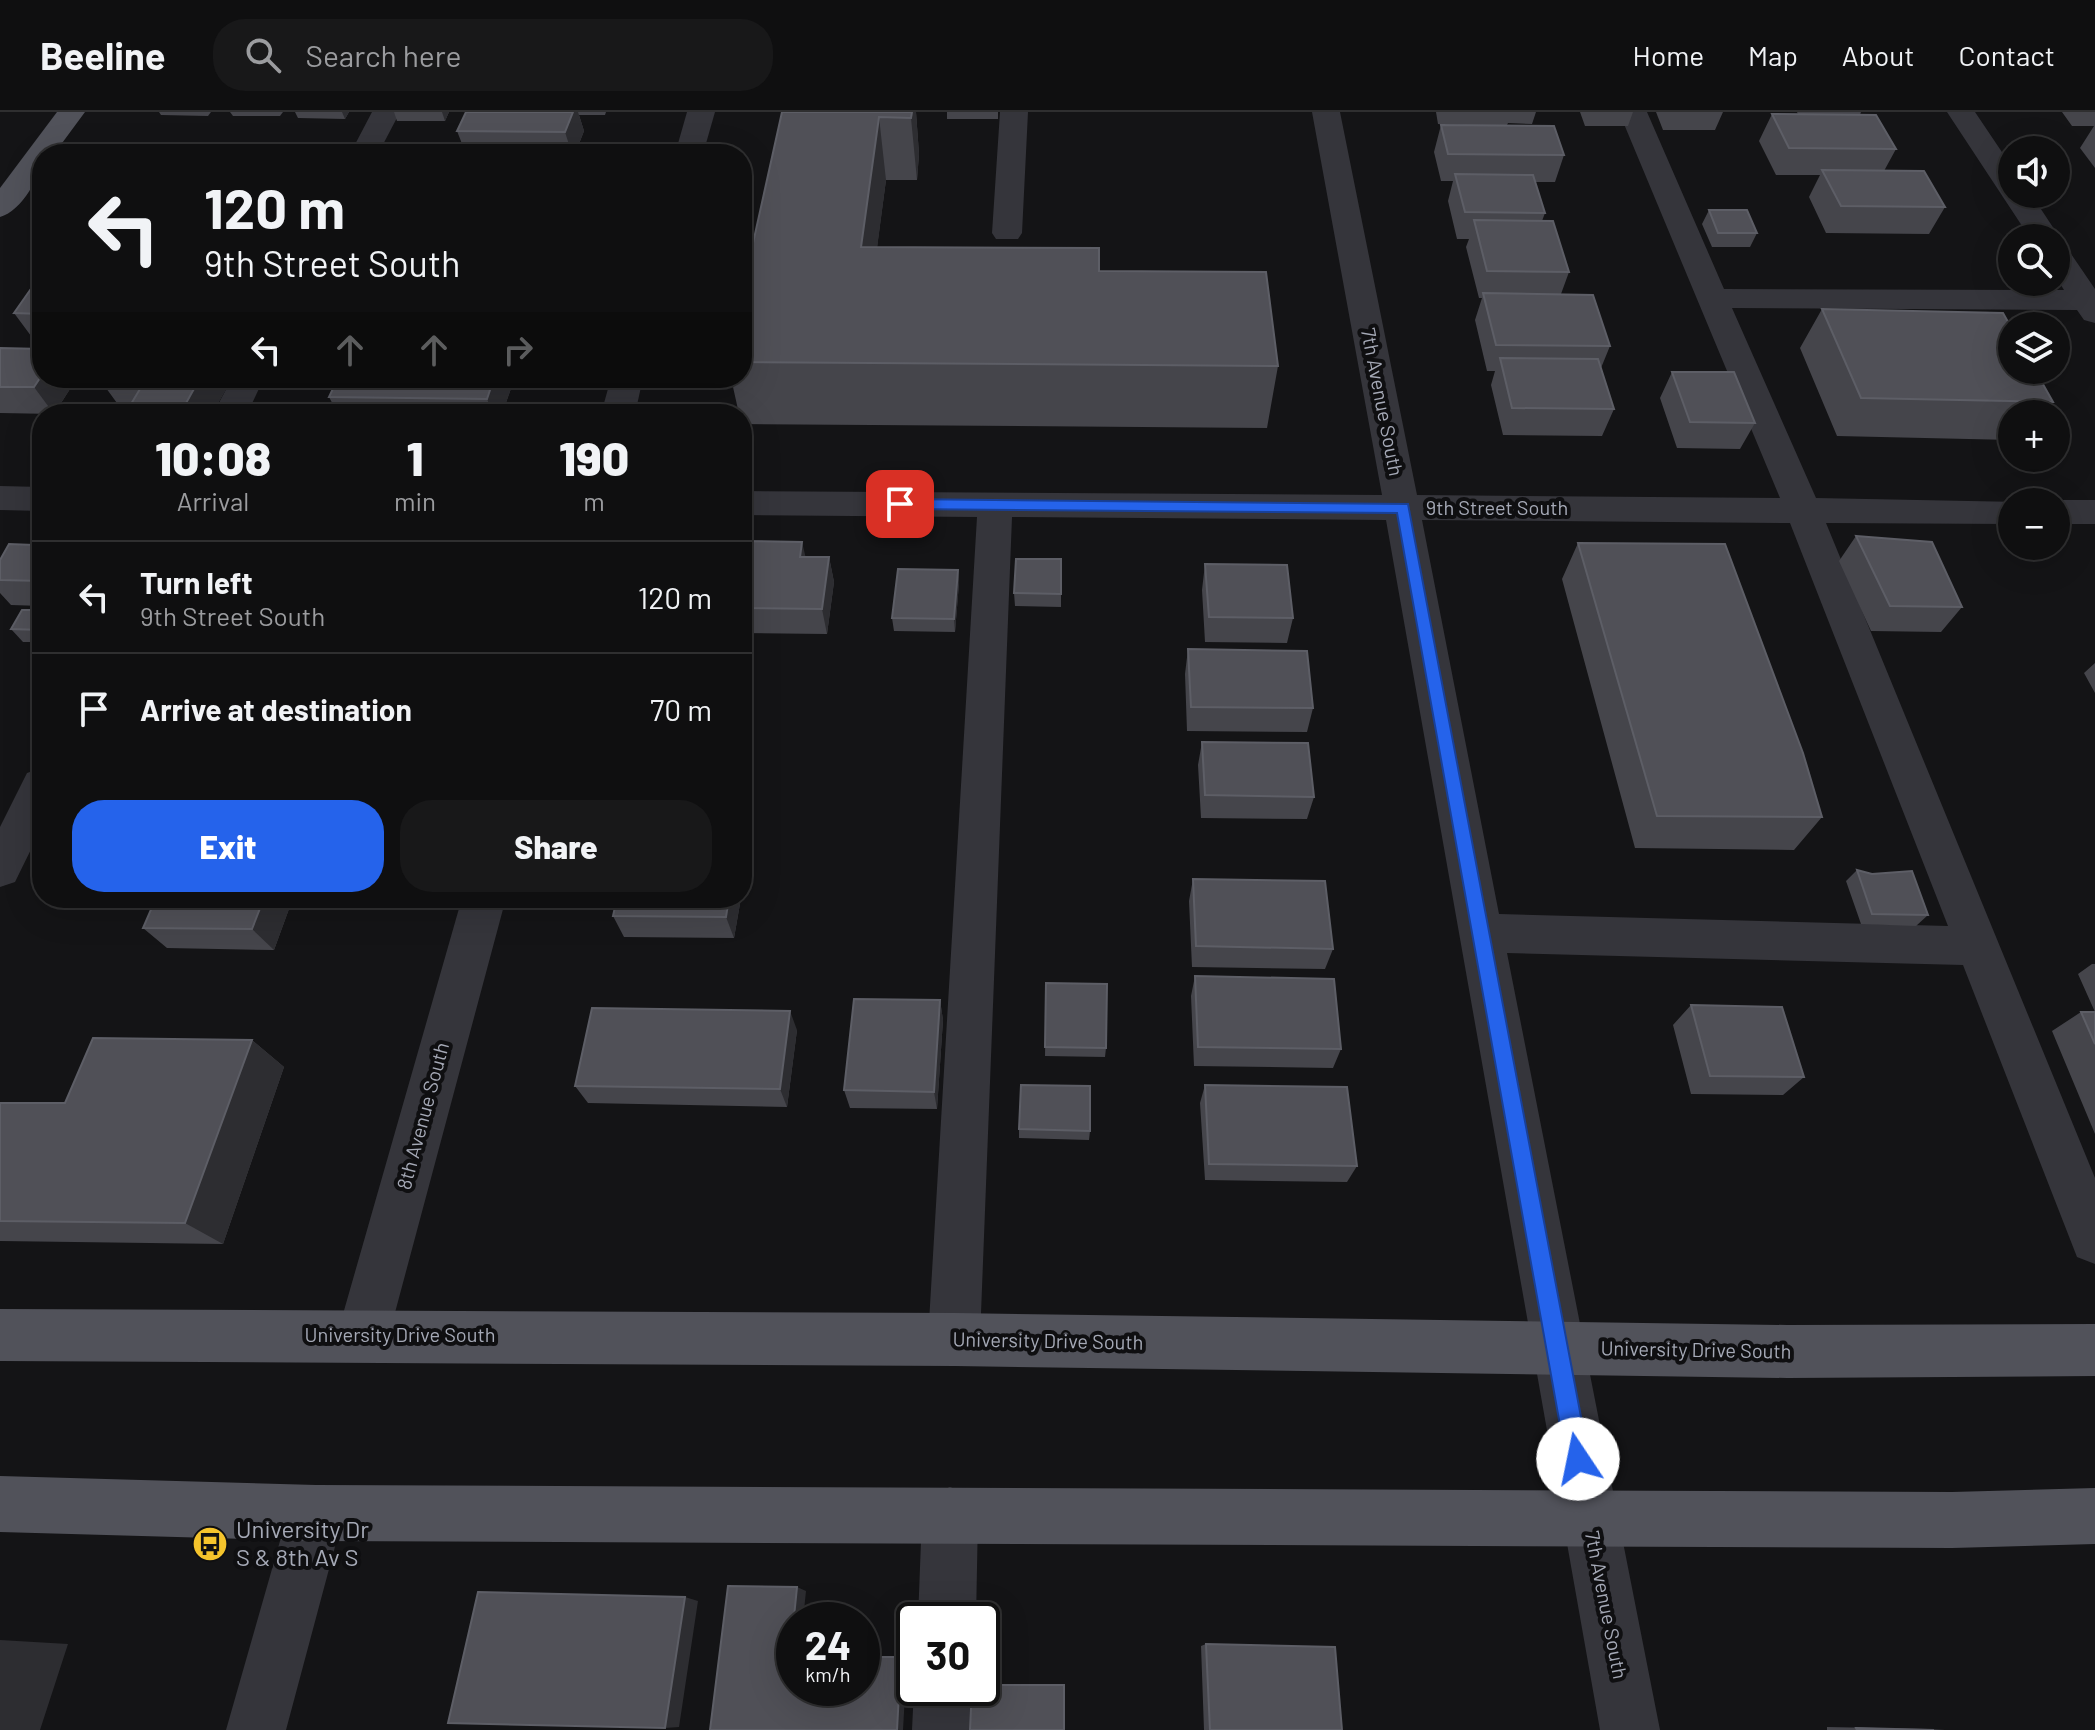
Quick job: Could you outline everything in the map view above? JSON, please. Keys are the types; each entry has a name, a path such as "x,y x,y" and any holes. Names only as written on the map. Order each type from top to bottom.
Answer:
{"main road":[{"path":"47,144 71,112"},
{"path":"0,208 32,165"},
{"name":"University Drive South","path":"0,1335 954,1339 1556,1346 1891,1355 2095,1350"},
{"path":"0,1504 316,1513 1589,1516 1937,1520 2095,1516"}],"street":[{"path":"369,144 386,112"},
{"path":"692,144 701,112"},
{"path":"1007,233 1014,112"},
{"name":"7th Avenue South","path":"1326,112 1403,508 1479,932 1630,1730"},
{"path":"1633,112 1803,510 1975,946 2095,1239"},
{"path":"1961,112 1998,168"},
{"path":"2070,275 2091,306"},
{"path":"1713,298 2091,306"},
{"path":"0,498 32,499"},
{"name":"9th Street South","path":"752,503 1998,512"},
{"path":"954,1339 995,505"},
{"path":"2070,512 2095,512"},
{"path":"0,869 32,805"},
{"name":"8th Avenue South","path":"363,1335 481,908"},
{"path":"1479,932 1575,938 1975,946"},
{"path":"256,1730 316,1513"},
{"path":"948,1602 950,1515"},
{"path":"942,1730 943,1706"}],"building":[{"path":"466,112 573,112 565,132 457,131"},
{"path":"782,112 912,112 911,118 879,117 861,247 1099,248 1099,271 1266,272 1278,366 752,362 752,248"},
{"path":"1772,114 1876,115 1896,149 1789,148"},
{"path":"1441,125 1554,126 1564,155 1448,154"},
{"path":"1822,170 1924,171 1945,207 1841,206"},
{"path":"1455,174 1533,175 1545,213 1465,212"},
{"path":"1709,210 1747,210 1757,233 1718,233"},
{"path":"1474,220 1553,221 1569,272 1487,271"},
{"path":"32,287 32,314 14,313"},
{"path":"1483,293 1593,295 1610,346 1496,345"},
{"path":"1822,309 1998,313 1998,384 2043,384 2052,400 1998,401 1861,398"},
{"path":"0,348 32,349 32,387 0,387"},
{"path":"1500,358 1598,359 1614,409 1512,408"},
{"path":"1672,372 1734,372 1755,423 1690,422"},
{"path":"106,388 194,388 186,404 131,404 140,389"},
{"path":"333,388 491,388 487,399 329,397"},
{"path":"1856,536 1932,542 1962,607 1890,606"},
{"path":"752,541 802,542 800,557 829,557 822,609 752,608"},
{"path":"1578,543 1725,544 1803,753 1822,817 1657,816"},
{"path":"9,544 32,545 32,581 0,580 0,560"},
{"path":"1016,559 1061,559 1061,594 1014,593"},
{"path":"1205,564 1287,565 1293,618 1209,617"},
{"path":"898,569 958,570 954,619 892,618"},
{"path":"22,610 32,610 32,630 11,629"},
{"path":"1188,649 1307,651 1313,708 1191,707"},
{"path":"1202,742 1308,743 1314,797 1205,795"},
{"path":"1857,870 1872,874 1912,871 1928,915 1872,914"},
{"path":"1193,879 1325,881 1333,949 1196,946"},
{"path":"152,908 260,908 252,929 143,928"},
{"path":"615,908 727,908 726,917 613,916"},
{"path":"1195,976 1334,979 1341,1049 1198,1047"},
{"path":"1046,983 1107,984 1106,1048 1045,1047"},
{"path":"854,999 940,1000 934,1092 844,1090"},
{"path":"1691,1005 1782,1007 1804,1077 1710,1076"},
{"path":"592,1008 790,1011 780,1089 575,1086"},
{"path":"2081,1012 2095,1012 2095,1044"},
{"path":"93,1038 252,1040 185,1223 0,1221 0,1103 65,1103"},
{"path":"1021,1085 1090,1086 1090,1131 1019,1129"},
{"path":"1205,1085 1347,1087 1357,1166 1209,1164"},
{"path":"728,1586 797,1587 796,1602 776,1602 776,1706 880,1706 880,1657 896,1657 897,1730 710,1730"},
{"path":"478,1592 685,1597 665,1728 448,1723"},
{"path":"1206,1644 1335,1647 1342,1730 1210,1730"},
{"path":"1000,1685 1064,1685 1064,1730 970,1730 971,1706 1000,1706"},
{"path":"1856,1728 1934,1730 1857,1730"}],"place":[{"name":"University Dr S & 8th Av S","path":"210,1544"}],"route":[{"path":"900,504 1403,508 1578,1459"}]}
